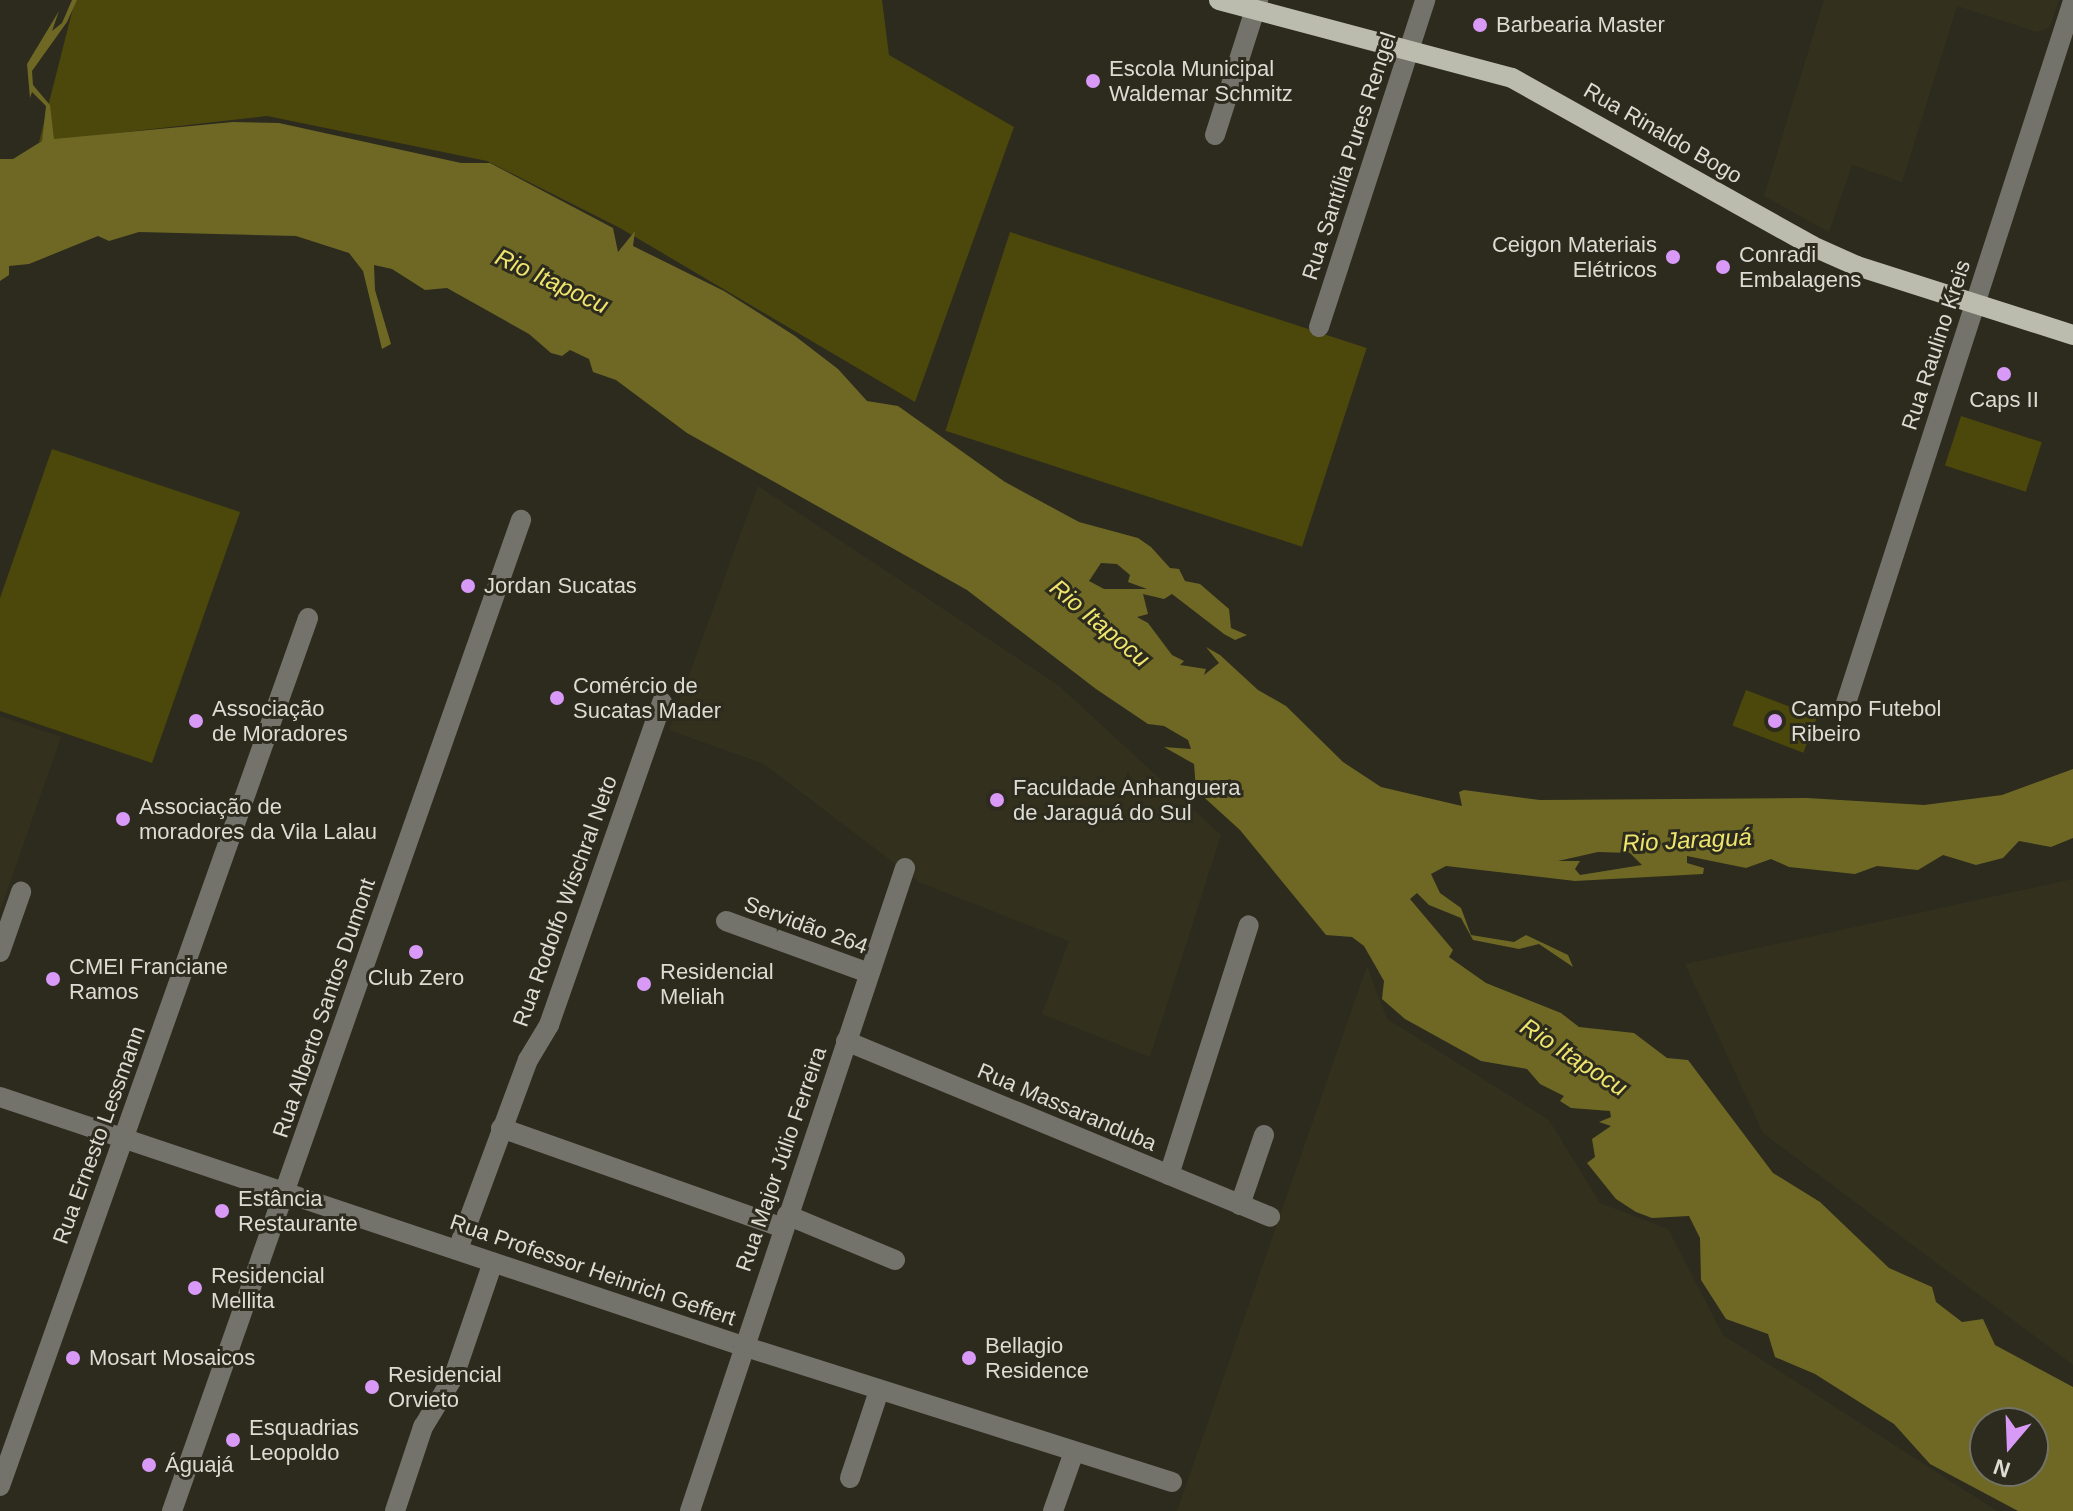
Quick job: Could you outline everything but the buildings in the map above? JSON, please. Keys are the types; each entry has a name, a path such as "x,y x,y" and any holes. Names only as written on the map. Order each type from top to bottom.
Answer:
{"main road":[{"name":"Rua Rinaldo Bogo","path":"1219,0 1257,5 1409,50 1466,62 1533,87 1812,246 2073,335"}],"street":[{"name":"Rua Santília Pures Rengel","path":"1319,327 1425,0"},
{"name":"Rua Raulino Kreis","path":"1846,703 2073,1"},
{"path":"1215,135 1257,5"},
{"name":"Rua Alberto Santos Dumont","path":"172,1511 521,520"},
{"name":"Rua Ernesto Lessmann","path":"0,1486 308,618"},
{"name":"Rua Rodolfo Wischral Neto","path":"458,1249 528,1060 549,1025 662,702"},
{"name":"Rua Major Júlio Ferreira","path":"690,1511 905,868"},
{"path":"0,952 21,892"},
{"name":"Servidão 264","path":"726,921 869,973"},
{"path":"1169,1175 1249,925"},
{"name":"Rua Massaranduba","path":"846,1041 1270,1217"},
{"name":"Rua Professor Heinrich Geffert","path":"0,1097 879,1391 1172,1482"},
{"path":"501,1128 895,1260"},
{"path":"1240,1205 1264,1135"},
{"path":"395,1511 423,1427 454,1376 493,1262"},
{"path":"850,1478 879,1391"},
{"path":"1053,1511 1074,1452"}],"shaded area":[{"path":"75,0 882,0 889,55 1014,127 915,402 620,228 487,161 267,116 39,142"},
{"path":"1824,0 2059,0 2050,27 2037,32 1957,6 1902,182 1852,165 1829,232 1764,196"},
{"path":"1010,232 1367,348 1302,547 945,431"},
{"path":"1961,416 2042,442 2026,492 1945,465"},
{"path":"52,449 240,512 152,763 0,711 0,598"},
{"name":"Faculdade Anhanguera de Jaraguá do Sul","path":"758,486 1058,685 1221,835 1150,1057 1042,1014 1069,941 919,882 764,764 669,730"},
{"name":"Campo Futebol Ribeiro","path":"1746,690 1817,717 1803,753 1732,725"},
{"path":"0,716 61,737 0,911"},
{"path":"2073,879 2073,1365 1763,1133 1685,964"},
{"path":"1367,966 1387,1019 1549,1120 1600,1203 1668,1229 1723,1335 1997,1511 1177,1511"}],"water":[{"path":"72,0 77,0 67,22 32,71 33,85 50,105 54,139 233,122 279,123 461,163 490,163 613,228 618,252 635,231 633,246 724,291 795,336 838,369 867,401 898,406 1005,482 1079,522 1138,538 1151,547 1170,568 1179,569 1185,581 1200,584 1229,609 1231,628 1247,635 1235,640 1224,634 1172,594 1164,599 1143,594 1148,614 1137,617 1148,623 1172,655 1184,661 1180,665 1206,669 1204,675 1219,663 1206,647 1220,655 1258,690 1286,706 1343,762 1381,787 1462,806 1459,792 1464,790 1540,800 1807,798 1924,805 2002,795 2073,769 2073,838 2051,847 2019,841 2003,858 1976,865 1943,855 1918,870 1877,866 1855,874 1789,867 1771,859 1746,868 1687,856 1687,863 1704,868 1703,874 1575,881 1446,866 1431,874 1440,893 1461,908 1471,935 1514,942 1526,935 1568,955 1573,967 1539,944 1519,949 1473,940 1461,918 1429,905 1417,893 1410,899 1453,950 1449,957 1486,983 1561,1013 1579,1027 1634,1033 1667,1058 1688,1060 1773,1173 1820,1202 1889,1268 1932,1287 1936,1302 1962,1322 1983,1319 1995,1345 2073,1387 2073,1511 2018,1511 1973,1487 2049,1487 2049,1407 1969,1407 1969,1485 1930,1464 1894,1424 1815,1374 1775,1357 1768,1334 1726,1319 1701,1280 1700,1238 1689,1216 1652,1218 1636,1212 1616,1199 1587,1163 1595,1157 1592,1139 1611,1126 1599,1122 1611,1117 1610,1111 1571,1108 1560,1101 1564,1096 1540,1084 1527,1069 1481,1061 1405,1019 1382,999 1384,981 1364,946 1352,937 1326,935 1240,830 1196,790 1194,764 1164,747 1191,749 1188,740 1164,726 1148,724 1096,689 967,590 687,433 616,380 593,372 589,359 570,350 562,356 551,353 529,334 447,288 425,290 392,269 374,265 375,290 391,344 382,349 363,271 349,253 296,236 139,232 109,241 98,236 29,264 9,266 9,275 0,281 0,159 13,159 42,141 46,106 32,92 30,98 27,64 59,11 52,31 62,23","holes":["1101,563 1117,564 1130,575 1128,582 1147,589 1104,589 1089,581","1598,852 1630,853 1642,865 1580,875 1575,869 1580,861 1558,861"]}],"place":[{"name":"Barbearia Master","path":"1480,25"},
{"name":"Escola Municipal Waldemar Schmitz","path":"1093,81"},
{"name":"Ceigon Materiais Elétricos","path":"1673,257"},
{"name":"Conradi Embalagens","path":"1723,267"},
{"name":"Caps II","path":"2004,374"},
{"name":"Jordan Sucatas","path":"468,586"},
{"name":"Comércio de Sucatas Mader","path":"557,698"},
{"name":"Associação de Moradores","path":"196,721"},
{"name":"Campo Futebol Ribeiro","path":"1775,721"},
{"name":"Faculdade Anhanguera de Jaraguá do Sul","path":"997,800"},
{"name":"Associação de moradores da Vila Lalau","path":"123,819"},
{"name":"Club Zero","path":"416,952"},
{"name":"CMEI Franciane Ramos","path":"53,979"},
{"name":"Residencial Meliah","path":"644,984"},
{"name":"Estância Restaurante","path":"222,1211"},
{"name":"Residencial Mellita","path":"195,1288"},
{"name":"Mosart Mosaicos","path":"73,1358"},
{"name":"Bellagio Residence","path":"969,1358"},
{"name":"Residencial Orvieto","path":"372,1387"},
{"name":"Esquadrias Leopoldo","path":"233,1440"},
{"name":"Águajá","path":"149,1465"}],"water label":[{"name":"Rio Itapocu","path":"552,281"},
{"name":"Rio Itapocu","path":"1100,623"},
{"name":"Rio Jaraguá","path":"1687,840"},
{"name":"Rio Itapocu","path":"1574,1057"}]}
